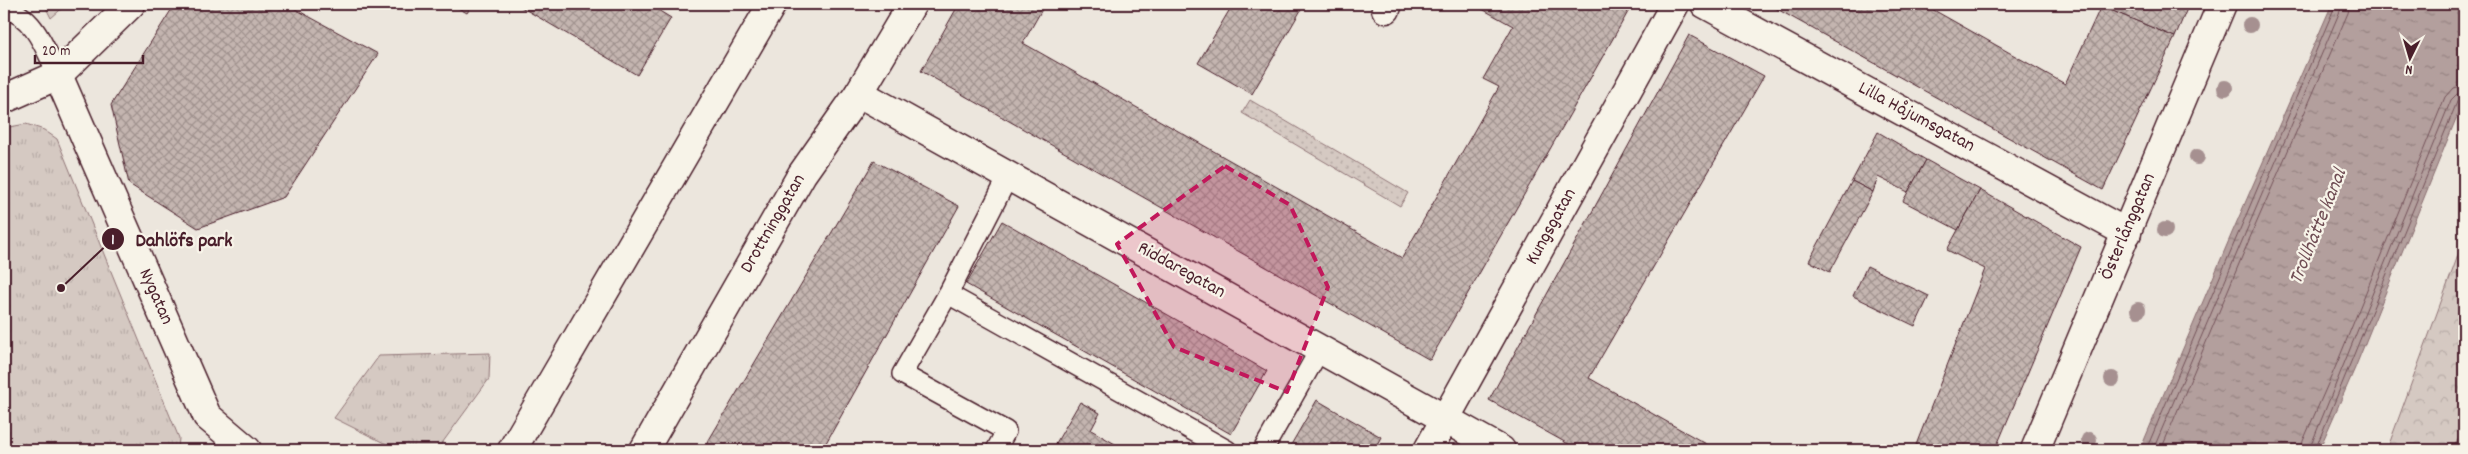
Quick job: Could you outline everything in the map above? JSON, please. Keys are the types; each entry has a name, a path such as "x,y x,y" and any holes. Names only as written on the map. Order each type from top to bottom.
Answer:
{"street":[{"path":"4,99 58,75 132,4"},
{"path":"512,450 772,4"},
{"name":"Drottninggatan","path":"644,450 802,174 859,93 912,4"},
{"name":"Kungsgatan","path":"1428,450 1675,4"},
{"name":"Lilla Håjumsgatan","path":"1705,4 2127,233"},
{"name":"Österlånggatan","path":"2035,450 2222,4"},
{"name":"Nygatan","path":"58,75 207,416 245,450"},
{"name":"Riddaregatan","path":"859,93 1010,175 1501,450"}],"lane":[{"path":"4,8 14,11 38,31 58,75"},
{"path":"996,450 1006,431 902,374 948,294 1010,175"},
{"path":"948,294 1227,450"},
{"path":"1263,450 1320,348"}],"highlighted area":[{"path":"1225,166 1290,205 1328,287 1287,392 1174,347 1117,244"}],"green space":[{"path":"44,4 67,4 51,18"},
{"path":"1250,100 1408,193 1400,206 1242,113"},
{"path":"26,124 44,130 57,139 179,438 178,450 4,450 4,128"},
{"path":"2464,239 2464,426 2453,450 2387,450"},
{"path":"490,353 489,379 437,450 398,450 334,418 379,356"}],"water":[{"name":"Trollhätte kanal","path":"2332,4 2464,4 2464,99 2355,368 2319,450 2140,450 2232,233"},
{"path":"2464,426 2464,450 2453,450"}],"building":[{"path":"175,4 286,4 378,54 284,197 198,228 129,184 111,105"},
{"path":"451,4 473,4 467,13"},
{"path":"516,4 648,4 671,18 637,75"},
{"path":"959,4 1045,4 1023,43 1402,258 1499,87 1483,79 1513,26 1473,4 1632,5 1430,360 921,71"},
{"path":"1233,4 1290,4 1301,10 1252,94 1198,63"},
{"path":"1768,4 1923,4 2065,84 2101,6 2175,37 2103,190"},
{"path":"2102,4 2189,4 2175,37 2101,6"},
{"path":"1689,35 1764,76 1589,378 1717,450 1579,450 1489,400"},
{"path":"1878,132 1926,160 1908,192 1878,177 1873,192 1852,181"},
{"path":"1926,160 1980,190 1958,230 1903,201"},
{"path":"874,161 959,206 822,450 703,450"},
{"path":"1852,181 1873,192 1830,272 1809,261"},
{"path":"1980,190 2081,247 1995,450 1914,450 1985,269 1947,250"},
{"path":"1002,221 1267,371 1231,434 966,284"},
{"path":"1867,266 1929,296 1915,326 1853,296"},
{"path":"1317,400 1381,437 1374,450 1288,450"},
{"path":"1080,402 1100,413 1091,430 1115,444 1112,450 1052,450"}],"place":[{"name":"Dahlöfs park","path":"61,288"}]}
